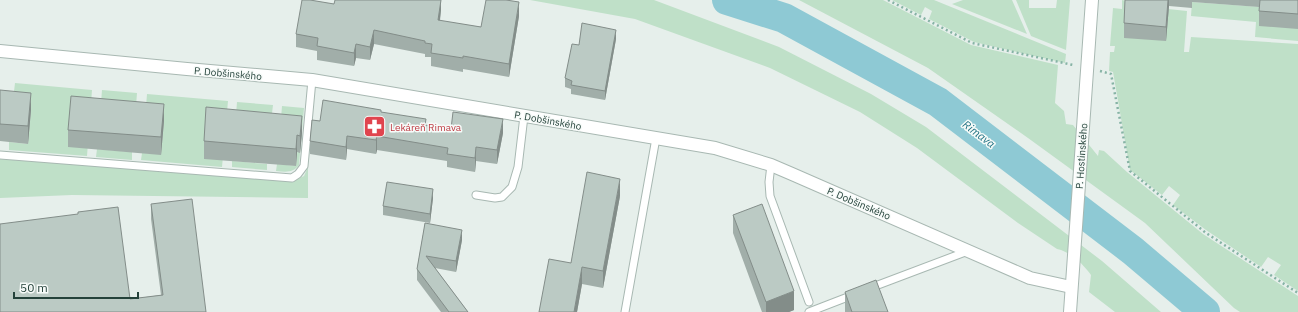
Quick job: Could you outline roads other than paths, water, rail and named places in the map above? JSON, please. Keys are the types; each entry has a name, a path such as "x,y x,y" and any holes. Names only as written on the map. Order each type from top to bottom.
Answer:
{"street":[{"name":"P. Hostinského","path":"1070,312 1092,0"},
{"name":"P. Dobšinského","path":"0,51 312,80 715,148 771,165 1030,278 1072,287"}],"lane":[{"path":"0,155 292,178 298,174 304,166 312,80"},
{"path":"476,195 495,198 502,197 512,187 518,167 524,116"},
{"path":"626,312 656,138"},
{"path":"771,165 769,182 770,196 809,302"},
{"path":"813,311 968,251"}],"waterway":[{"name":"Rimava","path":"727,0 784,18 938,102 1133,251 1205,312"}],"place":[{"name":"Lekáreň Rimava","path":"374,127"}]}
